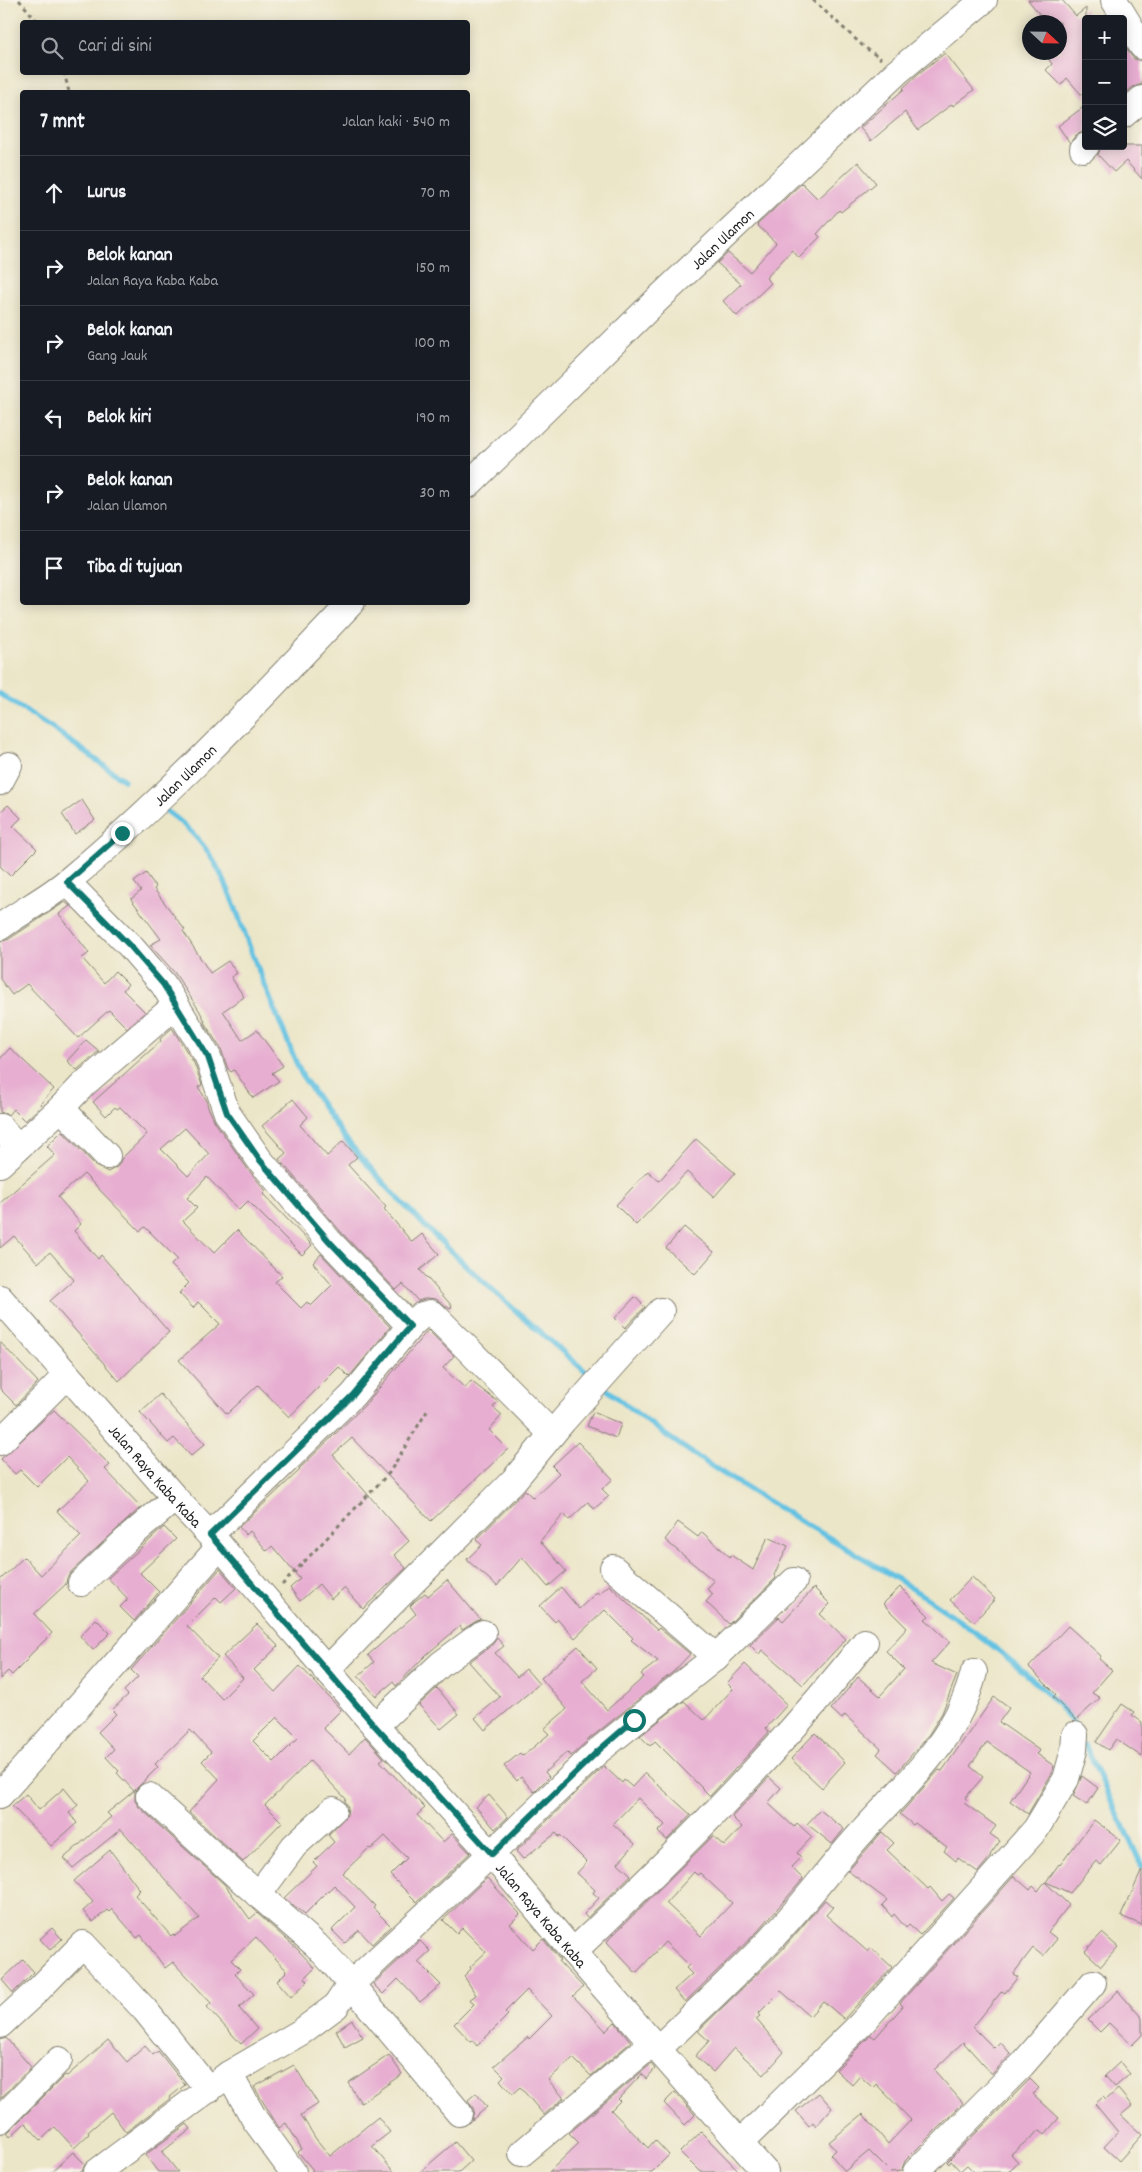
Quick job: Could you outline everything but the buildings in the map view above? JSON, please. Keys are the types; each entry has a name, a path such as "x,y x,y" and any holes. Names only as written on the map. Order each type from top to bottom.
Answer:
{"street":[{"name":"Jalan Ulamon","path":"470,483 664,293 897,72 984,0"},
{"path":"1128,8 1142,46"},
{"path":"1127,112 1142,99"},
{"name":"Jalan Ulamon","path":"0,927 67,882 202,759 349,605"},
{"path":"67,882 131,947 163,984 208,1057 227,1113 259,1159 329,1241 410,1326"},
{"path":"0,1127 9,1155 61,1108 84,1084 176,1005"},
{"path":"61,1108 107,1156"},
{"name":"Jalan Raya Kaba Kaba","path":"0,1298 215,1541 326,1671 492,1854 573,1952 765,2172"},
{"path":"326,1671 514,1480 557,1428 661,1311"},
{"path":"3,1787 215,1541 353,1395 422,1314 430,1313 434,1315 557,1428"},
{"path":"0,1442 67,1375"},
{"path":"81,1583 126,1540 175,1498"},
{"path":"613,1568 716,1657"},
{"path":"97,2172 229,2074 301,2032 336,2006 350,1985 492,1854 598,1751 716,1657 794,1582"},
{"path":"375,1726 441,1664 483,1633"},
{"path":"573,1952 677,1853 819,1700 865,1642"},
{"path":"522,2153 655,2046 771,1940 856,1839 914,1777 958,1716 965,1703 974,1672"},
{"path":"740,2143 860,2024 1036,1829 1048,1812 1066,1778 1074,1750 1075,1735"},
{"path":"149,1796 316,1945 460,2113"},
{"path":"258,1895 294,1846 333,1810"},
{"path":"0,2025 83,1944 145,2010 209,2090"},
{"path":"916,2172 1022,2065 1093,1983"},
{"path":"0,2120 60,2060"},
{"path":"229,2074 255,2120 293,2172"}],"path":[{"path":"19,0 36,20"},
{"path":"814,0 863,46 897,72"},
{"path":"65,75 68,90"},
{"path":"266,1602 389,1473 429,1408"}],"waterway":[{"path":"0,694 52,728 124,780"},
{"path":"162,808 196,836 218,869 227,887 258,970 300,1072 348,1142 405,1205 465,1265 592,1377"},
{"path":"603,1386 632,1410 694,1454 897,1579 958,1620 997,1649 1032,1679 1056,1702 1076,1727"},
{"path":"1085,1745 1142,1866"}],"route":[{"path":"122,833 67,882 131,947 163,984 208,1057 227,1113 269,1172 329,1241 410,1326 353,1395 210,1535 375,1726 492,1854 598,1751 634,1720"}]}
